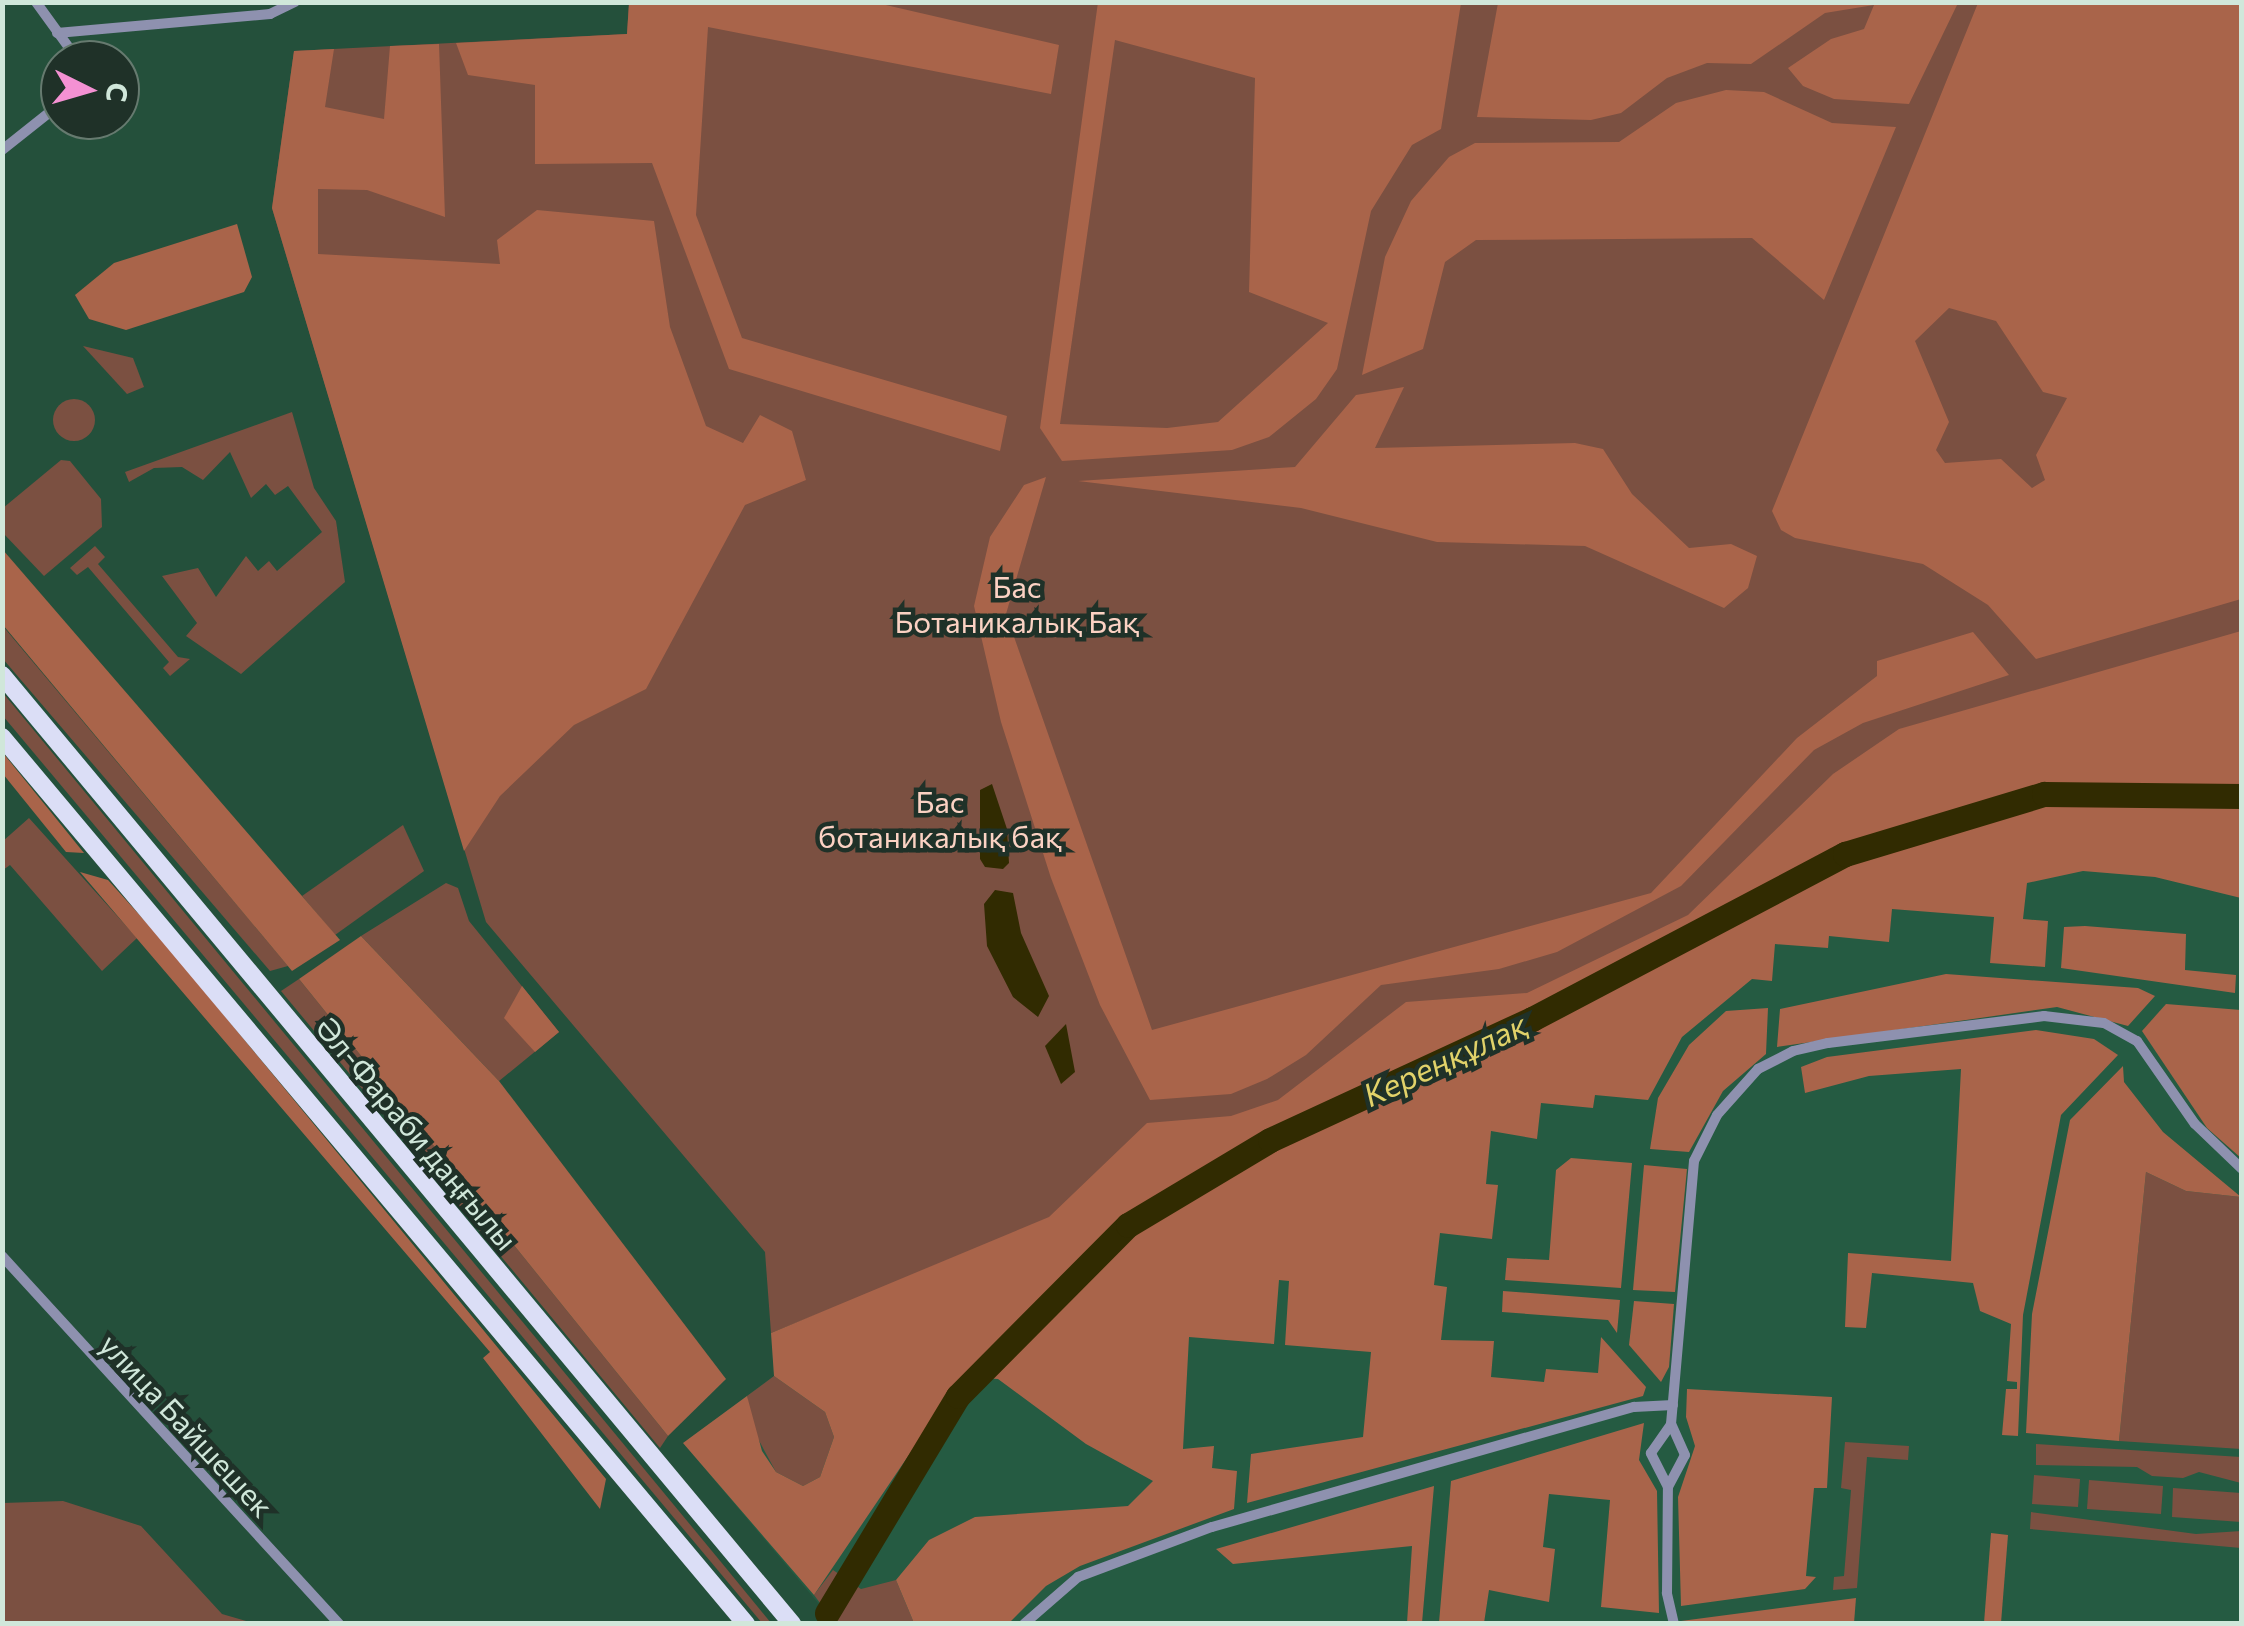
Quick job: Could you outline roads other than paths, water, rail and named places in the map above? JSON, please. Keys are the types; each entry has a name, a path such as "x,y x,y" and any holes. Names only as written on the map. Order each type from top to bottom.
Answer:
{"main road":[{"name":"Әл-Фараби даңғылы","path":"2,675 792,1624"},
{"path":"2,737 746,1624"}],"street":[{"path":"36,2 63,40"},
{"path":"57,32 270,14 295,2"},
{"path":"2,150 40,120"},
{"path":"1674,1624 1666,1593 1668,1487 1685,1455 1671,1424 1694,1161 1730,1097 1758,1070 1793,1050 2044,1016 2104,1022 2138,1041 2195,1124 2242,1169"},
{"name":"улица Байшешек","path":"2,1256 339,1624"},
{"path":"1024,1624 1078,1577 1212,1527 1634,1407 1672,1405"},
{"path":"1668,1487 1651,1453 1671,1424"}],"waterway":[{"name":"Кереңқұлақ","path":"827,1613 958,1396 1128,1225 1270,1140 1532,1019 1845,854 2044,794 2242,796"}],"park label":[{"name":"Бас Ботаникалық Бақ","path":"1017,603"},
{"name":"Бас ботаникалық бақ","path":"940,818"}]}
